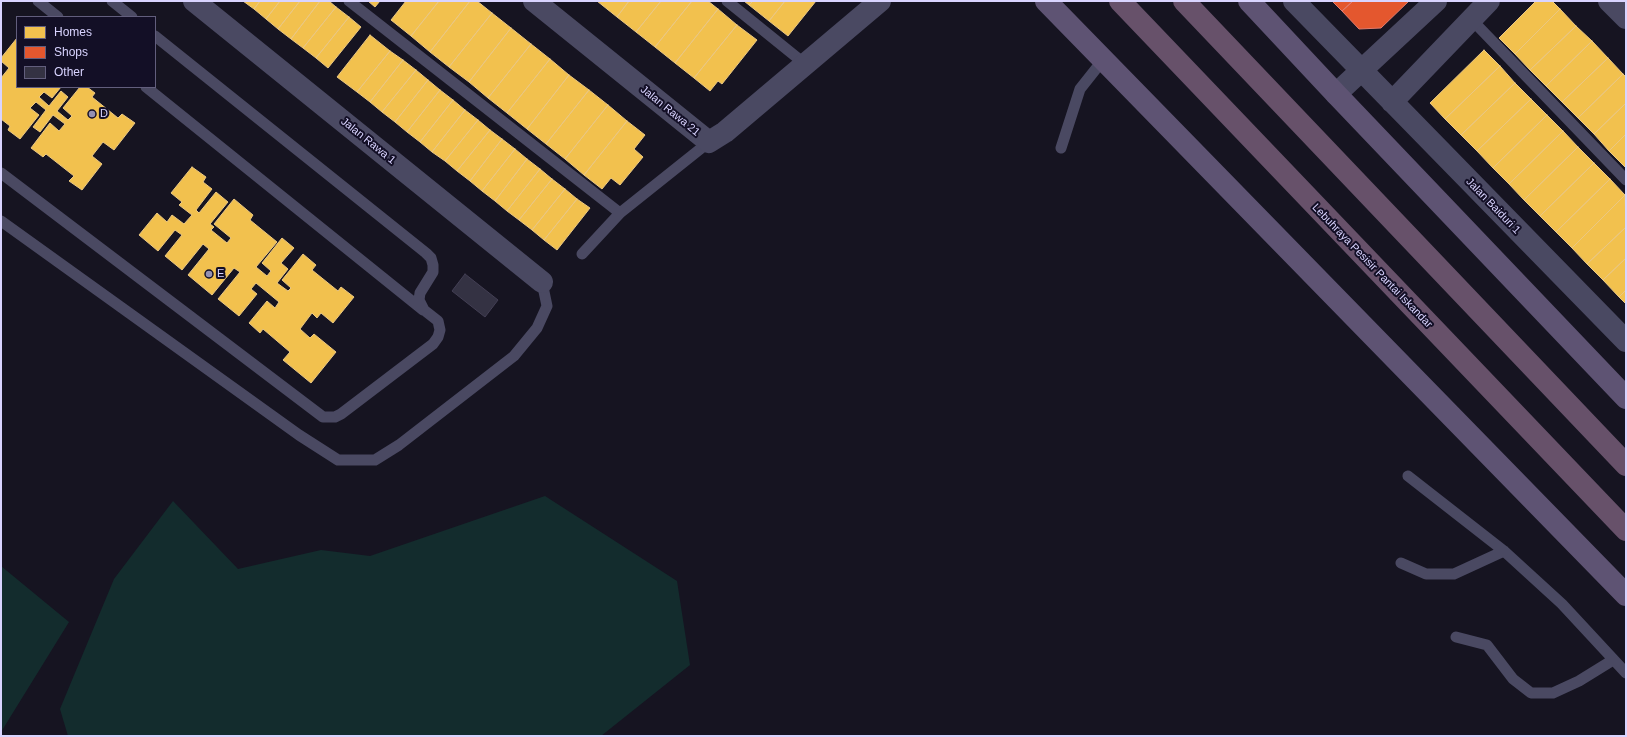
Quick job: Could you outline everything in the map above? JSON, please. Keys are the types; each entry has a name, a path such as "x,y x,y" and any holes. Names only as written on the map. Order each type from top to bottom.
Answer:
{"highway":[{"name":"Lebuhraya Pesisir Pantai Iskandar","path":"1120,1 1626,530"},
{"path":"1184,1 1626,465"}],"main road":[{"path":"1046,1 1626,594"},
{"path":"1249,1 1626,398"}],"street":[{"name":"Jalan Rawa 1","path":"194,1 542,282"},
{"name":"Jalan Rawa 21","path":"534,1 709,142 725,132 880,1"},
{"name":"Jalan Baiduri 1","path":"1294,1 1361,71 1625,338"},
{"path":"1336,94 1436,1"},
{"path":"1392,102 1489,1"},
{"path":"1609,1 1626,18"}],"lane":[{"path":"38,1 57,16"},
{"path":"112,1 131,16"},
{"path":"350,1 620,213"},
{"path":"727,1 805,64"},
{"path":"1472,20 1626,180"},
{"path":"156,37 431,258 433,265 432,272 420,293 419,300 424,310"},
{"path":"1061,148 1080,89 1103,60"},
{"path":"1,173 323,417 335,417 341,414 433,344 438,337 440,330 438,321 147,88"},
{"path":"582,254 620,213 709,142"},
{"path":"1,221 299,436 338,460 375,460 399,445 514,356 538,328 547,306 542,282"},
{"path":"1408,476 1504,551 1562,604 1626,673"},
{"path":"1401,563 1426,574 1454,574 1504,551"},
{"path":"1456,637 1487,645 1513,679 1531,693 1553,693 1579,681 1613,660"}],"green space":[{"path":"545,496 677,581 690,665 601,736 68,736 60,709 114,579 173,501 238,569 321,550 370,556"},
{"path":"1,566 69,622 1,732"}],"building: Homes":[{"path":"243,1 260,1 254,9"},
{"path":"260,1 280,1 266,19 254,9"},
{"path":"280,1 300,1 278,29 266,19"},
{"path":"300,1 320,1 291,39 278,29"},
{"path":"320,1 329,1 336,7 303,48 291,39"},
{"path":"368,1 380,1 375,7"},
{"path":"406,1 439,1 411,36 391,20"},
{"path":"439,1 470,1 430,52 411,36"},
{"path":"470,1 477,1 492,13 449,67 430,52"},
{"path":"597,1 629,1 617,17"},
{"path":"629,1 661,1 636,32 617,17"},
{"path":"661,1 692,1 655,47 636,32"},
{"path":"692,1 708,1 718,9 675,63 655,47"},
{"path":"744,1 753,1 749,5"},
{"path":"753,1 785,1 769,21 749,5"},
{"path":"785,1 816,1 788,36 769,21"},
{"path":"1536,1 1552,1 1560,9 1515,54 1499,38"},
{"path":"336,7 349,17 316,58 303,48"},
{"path":"718,9 737,25 694,78 675,63"},
{"path":"1560,9 1576,26 1530,70 1515,54"},
{"path":"492,13 511,28 469,82 449,67"},
{"path":"349,17 361,27 328,68 316,58"},
{"path":"737,25 757,40 722,84 718,81 710,91 694,78"},
{"path":"1576,26 1592,41 1546,86 1530,70"},
{"path":"511,28 531,44 488,98 469,82"},
{"path":"370,35 390,51 357,92 337,77"},
{"name":"D","path":"16,39 16,88 60,88 52,98 44,92 39,97 49,106 61,91 68,97 57,111 68,120 72,116 63,108 79,88 88,88 95,93 92,97 118,118 122,114 135,123 114,150 103,142 92,156 102,164 82,190 69,181 74,176 46,154 43,157 31,148 50,123 59,131 65,124 53,115 40,132 33,127 46,110 36,102 30,108 39,115 20,139 8,130 10,126 1,119 1,78 9,68 1,61 1,58"},
{"path":"1592,41 1608,58 1562,102 1546,86"},
{"path":"531,44 550,59 507,113 488,98"},
{"path":"1484,50 1500,66 1445,119 1430,103"},
{"path":"390,51 403,60 370,102 357,92"},
{"path":"1608,58 1623,74 1578,118 1562,102"},
{"path":"550,59 569,75 527,129 507,113"},
{"path":"403,60 416,70 382,112 370,102"},
{"path":"1500,66 1515,83 1461,135 1445,119"},
{"path":"416,70 428,80 395,122 382,112"},
{"path":"1623,74 1626,77 1626,103 1594,134 1578,118"},
{"path":"569,75 589,90 546,144 527,129"},
{"path":"428,80 440,90 407,132 395,122"},
{"path":"1515,83 1531,99 1477,151 1461,135"},
{"path":"440,90 453,100 420,142 407,132"},
{"path":"589,90 608,105 565,159 546,144"},
{"path":"1531,99 1547,115 1493,168 1477,151"},
{"path":"453,100 465,110 432,152 420,142"},
{"path":"1626,103 1626,134 1609,151 1594,134"},
{"path":"608,105 627,121 584,175 565,159"},
{"path":"465,110 478,120 445,161 432,152"},
{"path":"1547,115 1563,131 1509,184 1493,168"},
{"path":"478,120 490,130 457,171 445,161"},
{"path":"627,121 645,135 634,149 643,157 620,185 611,178 602,189 584,175"},
{"path":"490,130 502,139 470,181 457,171"},
{"path":"1563,131 1578,147 1524,200 1509,184"},
{"path":"1626,134 1626,166 1625,167 1609,151"},
{"path":"502,139 515,149 482,191 470,181"},
{"path":"1578,147 1594,163 1540,216 1524,200"},
{"path":"515,149 527,159 495,201 482,191"},
{"path":"527,159 540,169 507,211 495,201"},
{"path":"1594,163 1610,179 1556,232 1540,216"},
{"name":"E","path":"192,167 206,177 203,182 212,189 196,210 199,213 216,192 228,202 210,224 214,227 211,230 227,243 231,238 214,224 234,199 253,215 250,220 277,242 256,267 267,276 271,271 262,263 282,238 294,248 281,263 288,269 277,283 288,291 291,288 282,280 303,254 316,265 312,270 338,291 341,287 354,297 333,323 321,313 317,318 312,313 300,329 310,338 314,334 336,352 311,383 283,360 290,352 263,329 260,333 249,323 267,301 275,308 279,302 256,283 251,289 257,294 239,316 218,299 240,272 234,268 212,295 188,275 209,249 203,244 182,270 165,256 182,235 175,230 158,251 139,235 157,213 167,222 172,215 184,224 192,215 179,205 182,202 171,193"},
{"path":"540,169 552,179 519,220 507,211"},
{"path":"552,179 565,189 532,230 519,220"},
{"path":"1610,179 1625,195 1572,248 1556,232"},
{"path":"565,189 577,199 544,240 532,230"},
{"path":"1625,195 1626,227 1587,264 1572,248"},
{"path":"577,199 590,208 557,250 544,240"},
{"path":"1626,227 1626,258 1603,280 1587,264"},
{"path":"1626,258 1626,290 1619,297 1603,280"},
{"path":"1626,290 1626,304 1619,297"}],"building: Shops":[{"path":"1332,1 1353,1 1342,11"},
{"path":"1353,1 1409,1 1381,28 1359,29 1342,11"}],"building: Other":[{"path":"465,274 498,300 485,317 452,291"}],"place":[{"name":"D","path":"92,114"},
{"name":"E","path":"209,274"}]}
